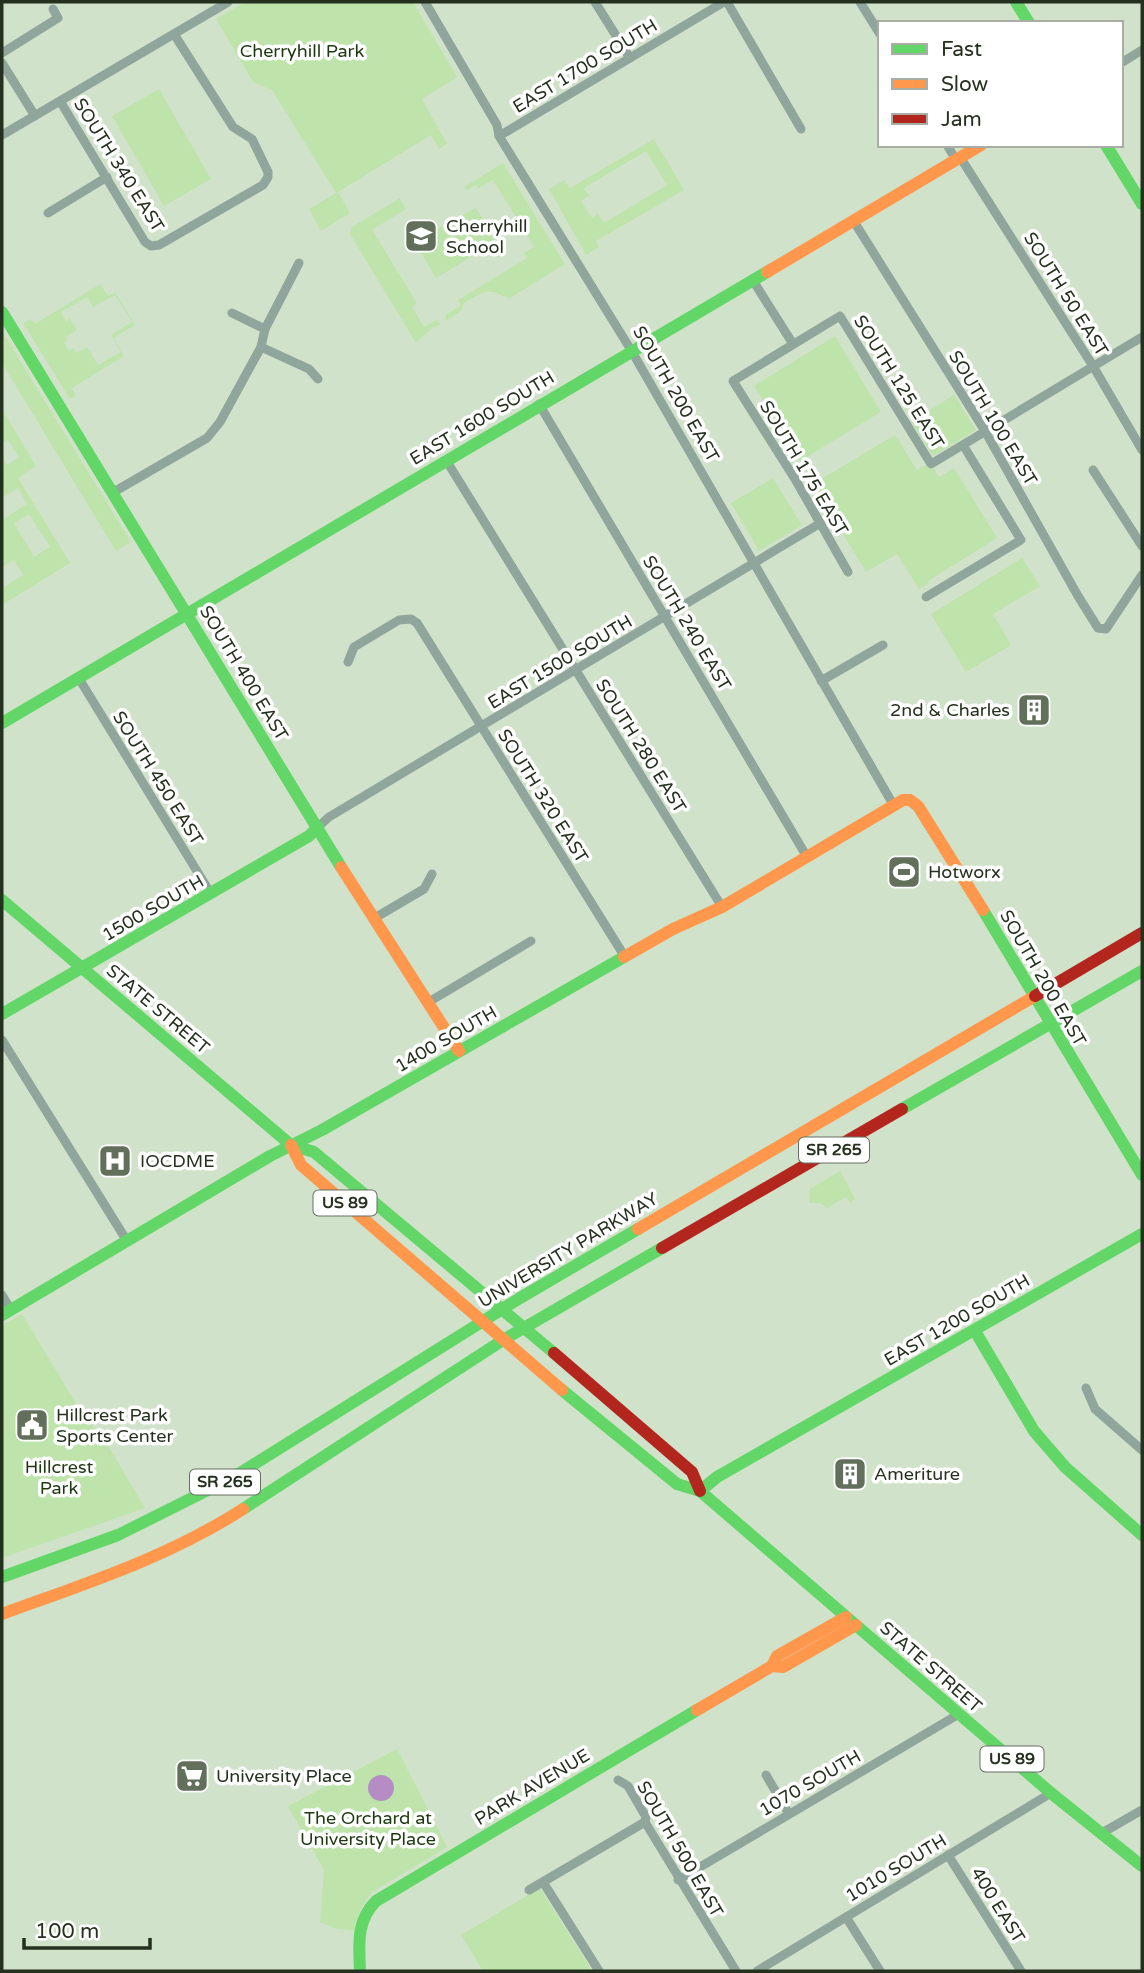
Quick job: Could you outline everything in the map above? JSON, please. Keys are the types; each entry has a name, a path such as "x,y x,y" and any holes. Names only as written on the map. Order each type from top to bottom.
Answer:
{"street":[{"path":"2,135 228,2"},
{"name":"SOUTH 200 EAST","path":"425,2 497,125 499,136 631,350 752,564 894,806"},
{"path":"595,2 630,58"},
{"path":"725,2 801,130"},
{"name":"EAST 1700 SOUTH","path":"499,136 725,2"},
{"path":"860,2 878,31"},
{"path":"1016,2 1028,21"},
{"path":"2,53 58,18 53,9"},
{"name":"SOUTH 340 EAST","path":"61,101 145,242 151,246 159,245 263,185 268,177 267,168 252,139 233,127 174,34"},
{"path":"1123,62 1142,50"},
{"path":"2,63 35,116"},
{"name":"SOUTH 50 EAST","path":"949,147 1093,366 1142,450"},
{"name":"EAST 1600 SOUTH","path":"2,723 977,147"},
{"path":"1107,147 1142,204"},
{"path":"48,213 107,177"},
{"name":"SOUTH 100 EAST","path":"853,220 985,431 1098,628 1106,629 1142,575"},
{"path":"112,493 207,438 220,422 261,347 265,329 299,263"},
{"path":"752,279 793,344"},
{"name":"SOUTH 400 EAST","path":"2,312 373,919 459,1051"},
{"path":"232,313 265,329"},
{"name":"SOUTH 125 EAST","path":"793,344 840,316 931,464 963,445"},
{"path":"926,597 1021,540 963,445 1142,337"},
{"name":"SOUTH 175 EAST","path":"793,344 733,381 795,479 848,572"},
{"path":"261,347 309,369 318,379"},
{"name":"SOUTH 240 EAST","path":"539,404 807,857"},
{"name":"SOUTH 280 EAST","path":"446,460 722,906"},
{"path":"1093,470 1142,546"},
{"name":"EAST 1500 SOUTH","path":"318,827 329,817 666,618 819,524"},
{"name":"SOUTH 320 EAST","path":"348,662 354,647 399,620 411,619 419,626 625,957"},
{"path":"821,681 883,645"},
{"name":"SOUTH 450 EAST","path":"78,677 211,894"},
{"name":"1400 SOUTH","path":"6,1313 291,1145 673,929 722,906 903,800 910,800"},
{"name":"SOUTH 200 EAST","path":"910,800 918,806 1142,1175"},
{"name":"1500 SOUTH","path":"2,1014 211,894 318,827"},
{"path":"373,919 424,889 432,874"},
{"name":"STATE STREET","path":"2,900 291,1145 301,1165 503,1340 677,1484 700,1491 1051,1793 1142,1866"},
{"name":"UNIVERSITY PARKWAY","path":"2,1577 118,1535 202,1494 503,1308 1142,933"},
{"path":"426,1003 531,941"},
{"name":"SR 265","path":"2,1614 122,1571 200,1534 257,1501 503,1340 1142,971"},
{"path":"2,1040 127,1241"},
{"name":"STATE STREET","path":"291,1145 314,1152 503,1308 692,1472 700,1491"},
{"name":"EAST 1200 SOUTH","path":"700,1491 717,1477 1142,1234"},
{"path":"2,1295 6,1313"},
{"path":"975,1331 1034,1432 1065,1467 1140,1531"},
{"path":"1086,1388 1095,1409 1142,1450"},
{"name":"PARK AVENUE","path":"360,1971 360,1925 367,1908 376,1900 772,1665 783,1667 851,1621"},
{"name":"1070 SOUTH","path":"678,1880 959,1714"},
{"path":"766,1775 789,1814"},
{"name":"SOUTH 500 EAST","path":"618,1780 628,1786 678,1880 736,1971"},
{"name":"1010 SOUTH","path":"757,1971 1051,1793"},
{"path":"1102,1833 1142,1810"},
{"path":"529,1890 645,1822"},
{"name":"400 EAST","path":"948,1855 1021,1971"},
{"path":"543,1882 599,1971"},
{"path":"846,1917 880,1971"}],"green space":[{"name":"Cherryhill Park","path":"245,2 413,2 457,77 422,99 447,144 439,149 431,135 338,192 350,213 321,231 309,209 336,193 272,90 253,82 216,19"},
{"path":"159,89 211,179 164,206 112,116"},
{"path":"654,139 684,190 596,241 599,247 586,255 549,189 564,180 570,188","holes":["646,151 667,185 604,223 598,214 592,218 581,201 589,196 584,188"]},
{"path":"503,163 565,264 510,298 493,292 478,295 464,303 462,310 446,321 446,315 461,305 458,300 527,258 524,253 534,247 493,180 478,188 476,185 467,190 464,187"},
{"path":"400,198 406,209 372,230 417,303 412,307 424,327 436,320 441,325 433,327 416,343 350,234 352,227"},
{"path":"476,208 496,242 436,278 416,244 425,239 424,236"},
{"path":"100,284 108,296 115,292 135,325 114,338 124,356 72,388 76,396 70,399 23,323 31,319 35,324","holes":["115,295 132,322 111,335 121,352 98,365 87,347 76,353 73,348 69,351 64,343 68,340 66,337 77,330 70,319 66,321 61,312 87,297 93,307"]},
{"path":"2,331 131,542 116,551 2,363"},
{"path":"835,336 881,412 800,461 754,386"},
{"path":"954,395 976,430 933,456 911,422"},
{"path":"2,409 36,466 18,478 70,563 2,605 2,588 23,575 14,560 2,567 2,520 27,504 18,488 2,498 2,457 7,465 19,457 8,440 2,443","holes":["29,514 50,547 34,557 14,523"]},
{"path":"895,435 917,470 926,465 933,468 939,477 954,468 997,538 919,589 897,554 866,572 813,484"},
{"path":"773,478 802,525 759,551 731,503"},
{"path":"1022,558 1040,586 993,614 1011,645 966,672 931,614"},
{"path":"840,1171 855,1199 850,1202 846,1197 827,1208 820,1203 809,1203 810,1189"},
{"name":"Hillcrest Park","path":"22,1314 78,1407 107,1444 145,1508 2,1558 2,1326"},
{"name":"The Orchard at University Place","path":"397,1749 447,1847 371,1893 360,1911 355,1931 336,1929 320,1922 324,1870 288,1806"},
{"path":"540,1888 592,1971 483,1971 461,1935"}],"shaded area":[{"path":"381,1775 390,1779 394,1788 390,1797 381,1801 372,1797 368,1788 372,1779"}],"traffic: fast":[{"path":"1016,2 1028,21"},
{"path":"1107,147 1142,204"},
{"path":"2,723 767,272"},
{"path":"2,312 341,867"},
{"path":"2,1014 309,836 318,827"},
{"path":"2,900 291,1145 314,1152 554,1353"},
{"path":"983,910 1142,1175"},
{"path":"2,1315 270,1156 322,1130 624,957"},
{"path":"902,1109 1142,971"},
{"path":"2,1577 118,1535 232,1478 520,1298 638,1229"},
{"path":"700,1491 717,1477 1142,1234"},
{"path":"243,1509 503,1340 662,1248"},
{"path":"975,1331 1034,1431 1065,1467 1142,1535"},
{"path":"562,1390 677,1484 700,1491 1051,1793 1142,1866"},
{"path":"360,1971 359,1943 362,1925 376,1901 697,1710"}],"traffic: slow":[{"path":"767,272 978,147"},
{"path":"624,957 673,929 722,907 903,800 910,800 918,806 983,910"},
{"path":"341,867 459,1051"},
{"path":"638,1229 1035,996"},
{"path":"291,1145 301,1165 562,1390"},
{"path":"2,1614 156,1555 243,1509"},
{"path":"697,1710 772,1666 777,1656 846,1617"},
{"path":"772,1666 783,1667 856,1625"}],"traffic: jam":[{"path":"1035,996 1142,933"},
{"path":"662,1248 902,1109"},
{"path":"554,1353 692,1472 700,1491"}],"place":[{"name":"Cherryhill School","path":"421,236"},
{"name":"2nd & Charles","path":"1034,710"},
{"name":"Hotworx","path":"904,872"},
{"name":"IOCDME","path":"115,1161"},
{"name":"Hillcrest Park Sports Center","path":"32,1425"},
{"name":"Ameriture","path":"850,1474"},
{"name":"University Place","path":"192,1776"}]}
